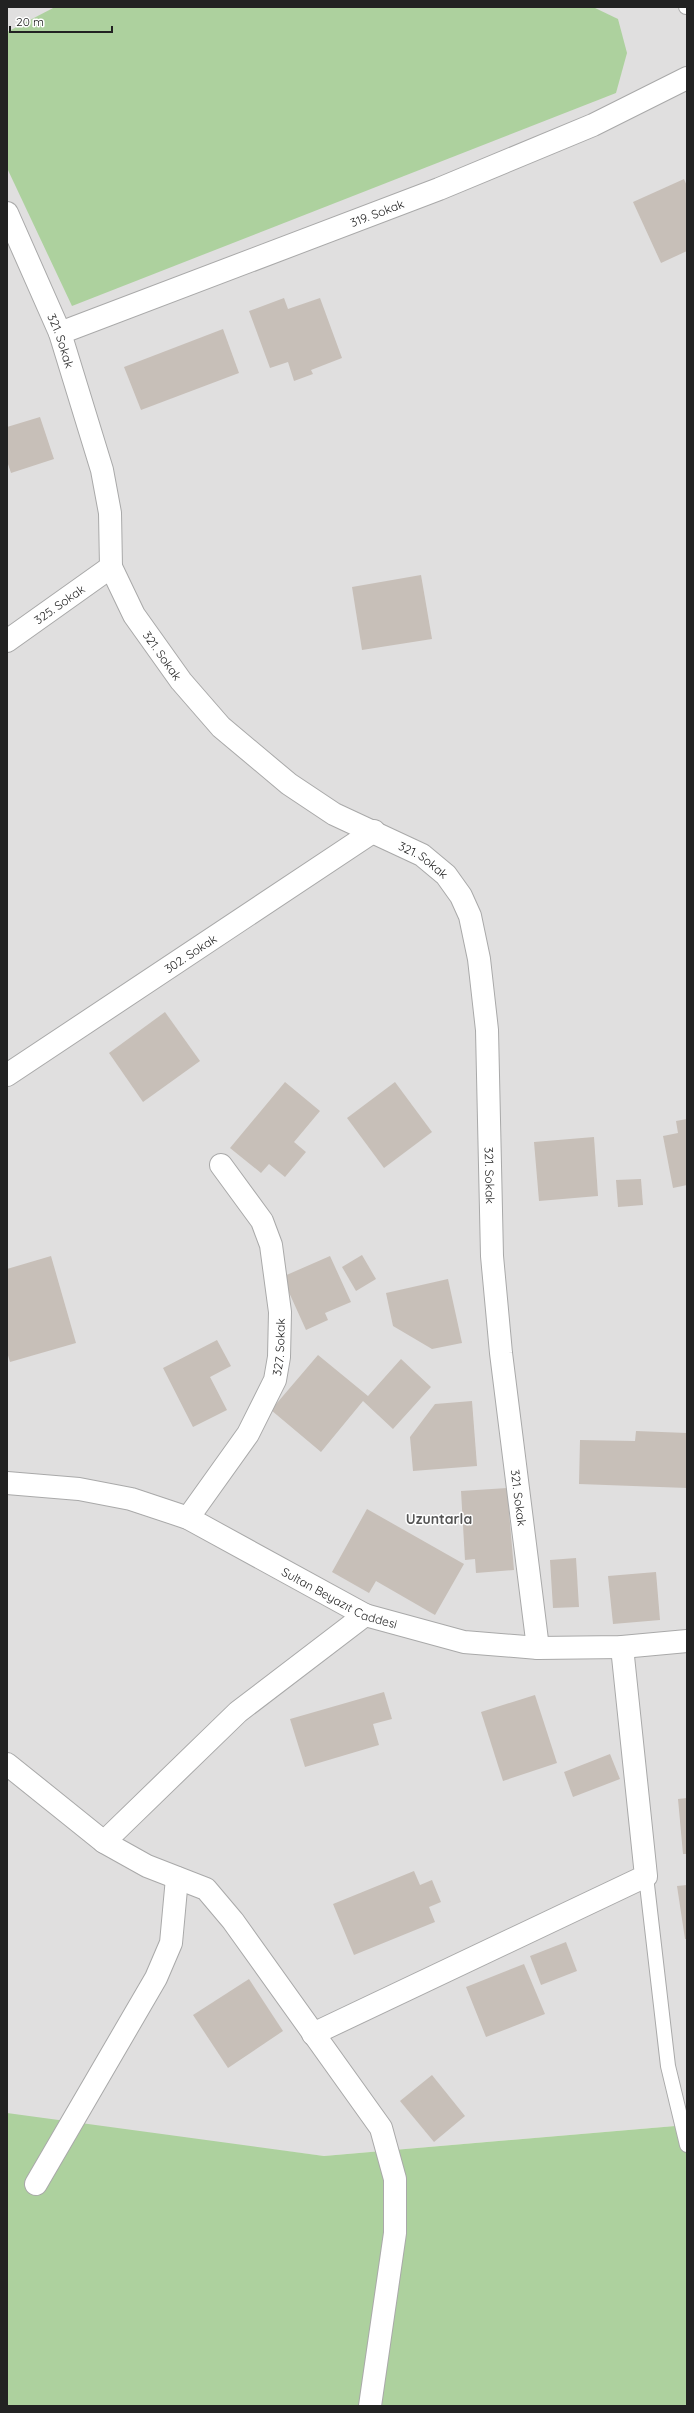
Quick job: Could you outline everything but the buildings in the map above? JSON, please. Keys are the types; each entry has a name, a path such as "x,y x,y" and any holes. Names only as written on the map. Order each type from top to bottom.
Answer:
{"street":[{"name":"319. Sokak","path":"60,333 439,189 593,125 687,78"},
{"name":"321. Sokak","path":"7,213 60,333 102,470 110,513 111,567 134,616 181,681 221,727 289,784 334,814 374,831 422,855 446,875 461,896 470,916 479,959 487,1030 493,1264 501,1353 538,1648"},
{"name":"325. Sokak","path":"7,641 111,567"},
{"name":"302. Sokak","path":"7,1075 374,831"},
{"name":"327. Sokak","path":"188,1518 248,1434 274,1380 279,1357 280,1312 276,1269 271,1245 262,1221 221,1165"},
{"name":"Sultan Beyazıt Caddesi","path":"7,1484 80,1489 131,1499 188,1518 365,1615 464,1642 538,1648 622,1647 687,1641"},
{"path":"104,1842 238,1712 365,1615"},
{"path":"313,2034 646,1876 622,1647"},
{"path":"7,1764 104,1842 147,1866 206,1889 233,1920 381,2128 395,2179 395,2232 370,2406"},
{"path":"36,2184 156,1978 171,1943 178,1878"}],"lane":[{"path":"646,1876 668,2066 687,2145"}],"shaded area":[{"path":"7,7 687,7 687,2125 324,2156 7,2116"}],"green space":[{"path":"55,7 593,7 618,19 627,53 616,93 72,306 7,168 7,32"},
{"path":"7,2113 324,2156 687,2125 687,2406 7,2406"}],"district":[{"name":"Uzuntarla","path":"439,1519"}]}
